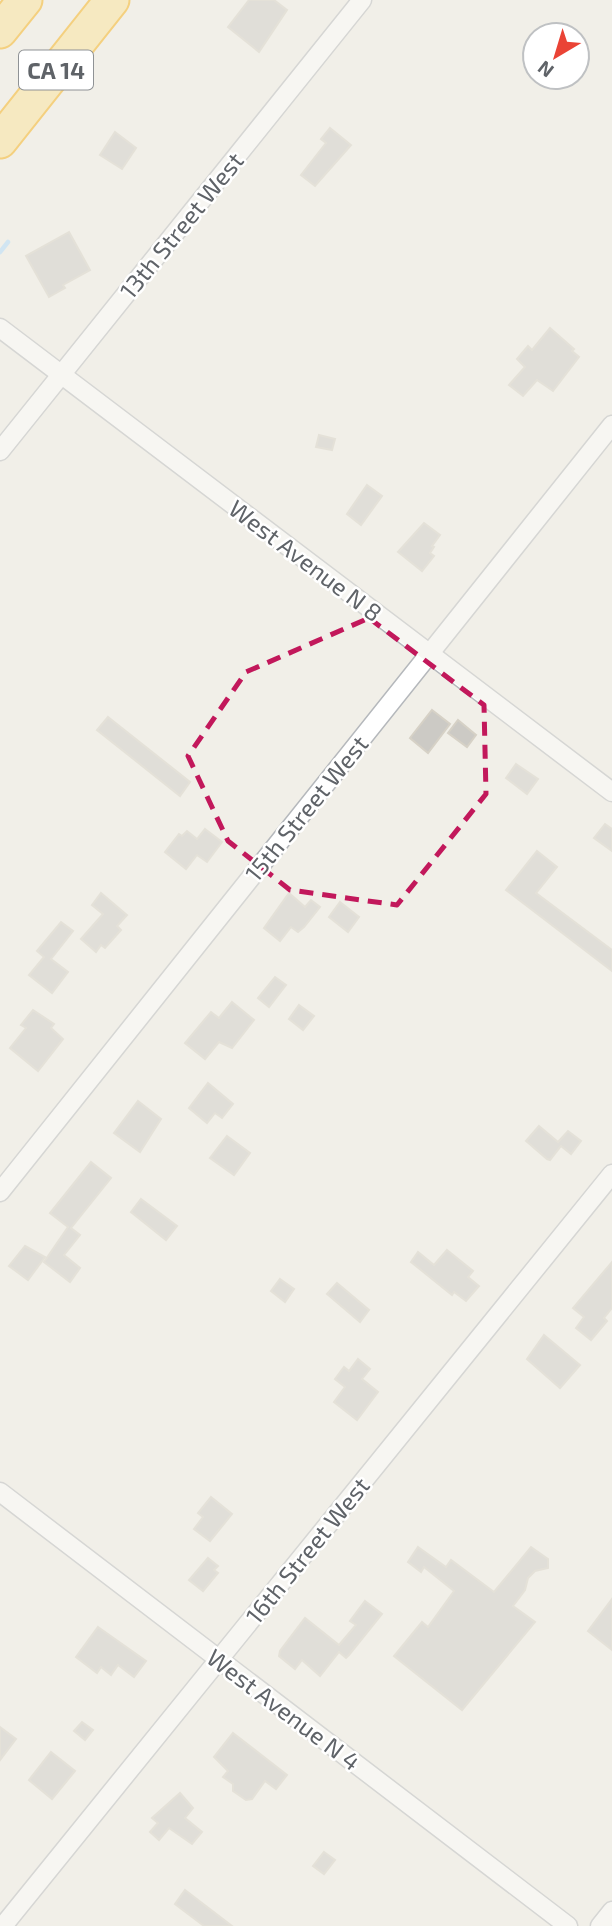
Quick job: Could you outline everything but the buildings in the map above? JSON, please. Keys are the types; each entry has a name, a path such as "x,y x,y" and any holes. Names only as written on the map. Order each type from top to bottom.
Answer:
{"highway":[{"name":"CA 14","path":"0,31 25,0"},
{"name":"CA 14","path":"0,141 112,0"}],"street":[{"name":"13th Street West","path":"0,451 362,0"},
{"name":"West Avenue N 8","path":"0,328 612,792"},
{"name":"15th Street West","path":"0,1192 612,425"},
{"name":"16th Street West","path":"3,1926 612,1174"},
{"name":"West Avenue N 4","path":"0,1492 568,1926"},
{"path":"600,1926 612,1911"}],"highlighted area":[{"path":"369,618 484,705 486,794 397,905 290,890 228,841 188,756 246,672"}],"waterway":[{"path":"0,252 8,242"}]}
